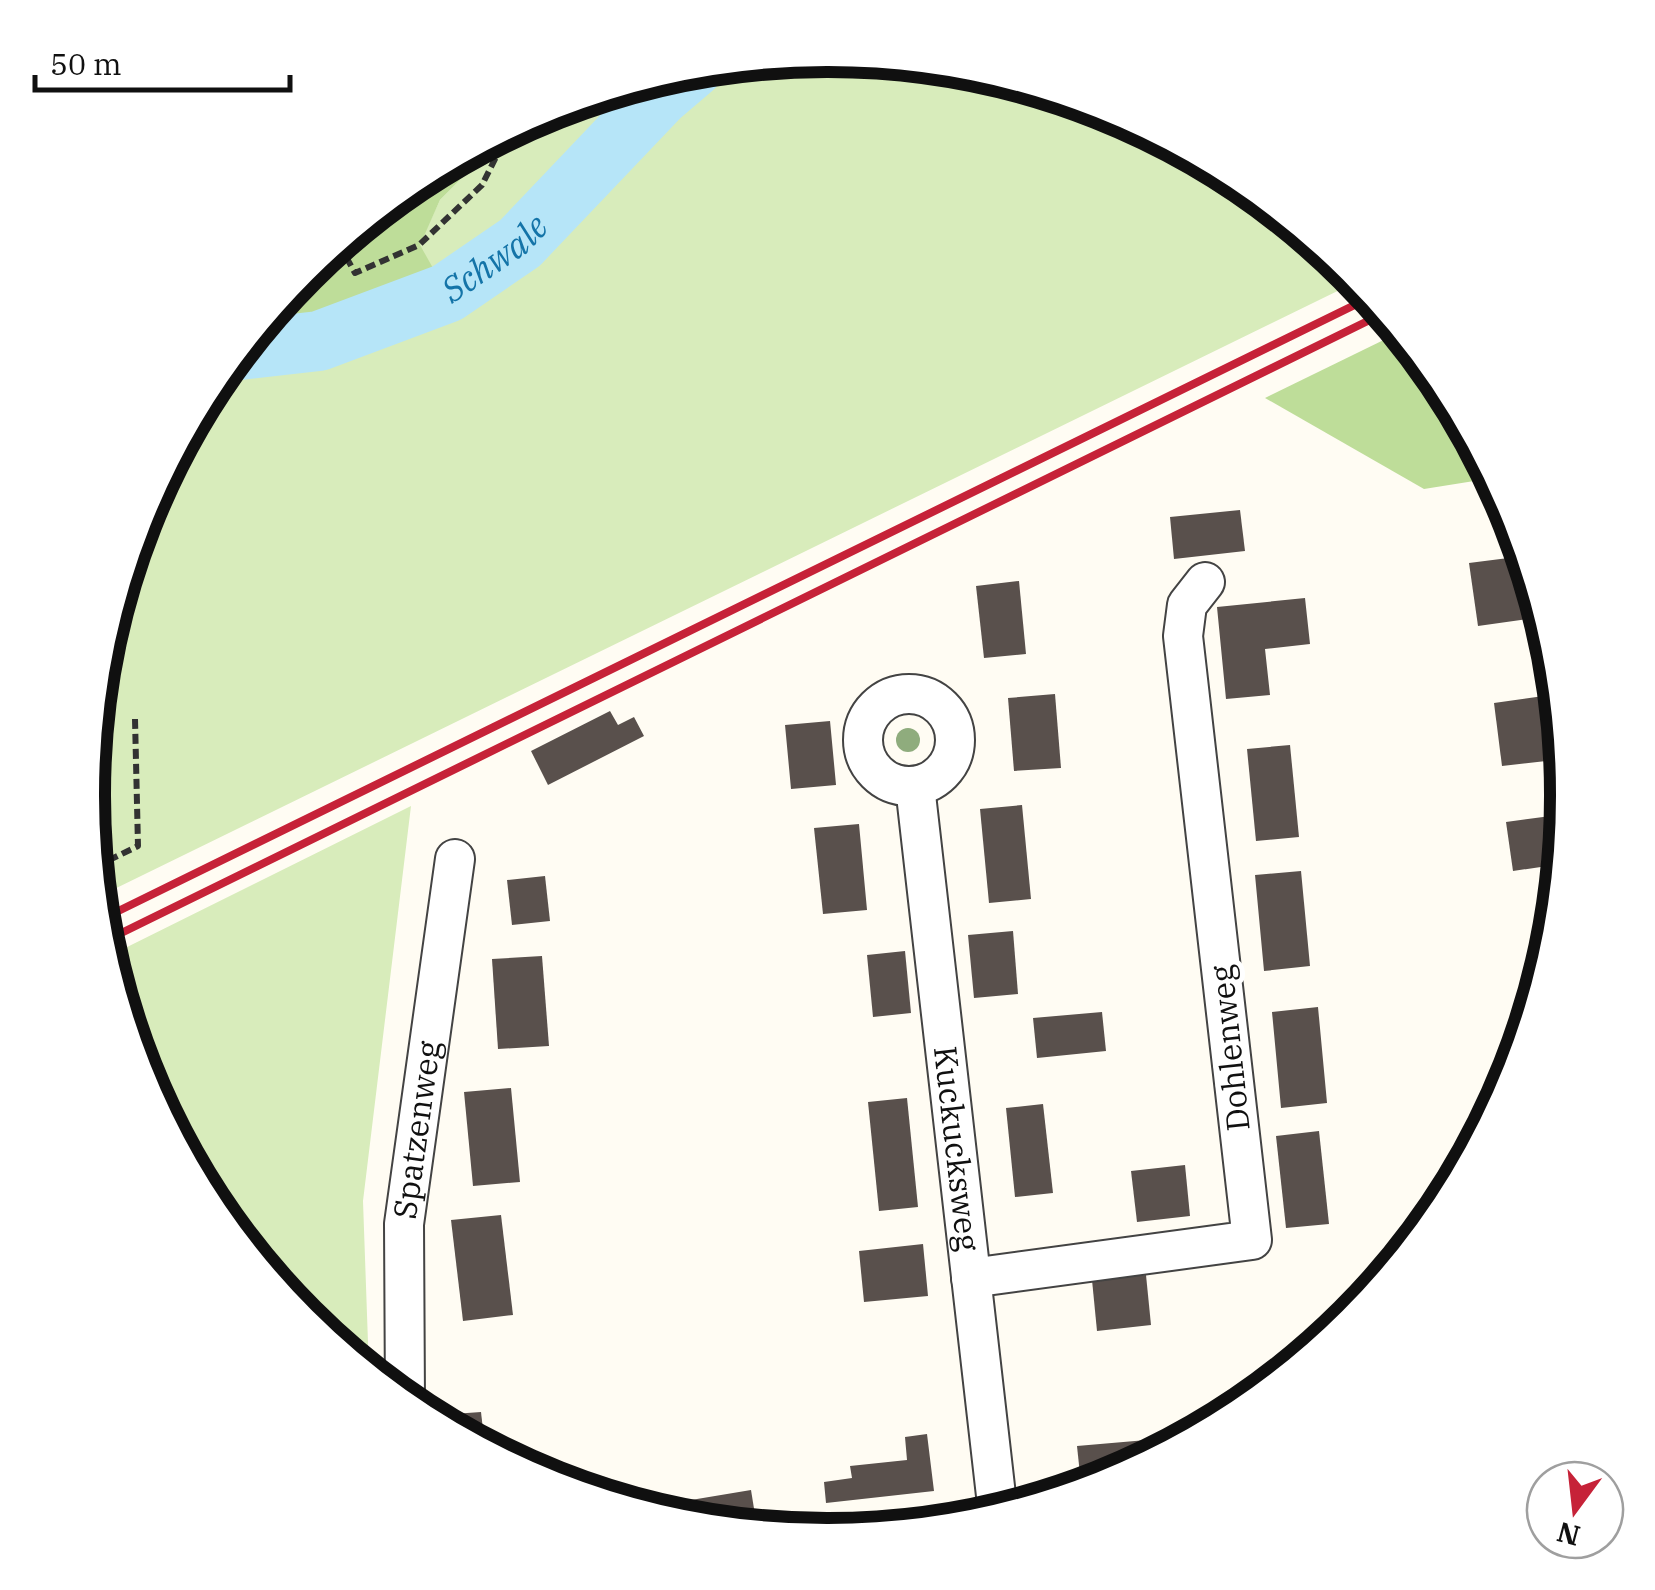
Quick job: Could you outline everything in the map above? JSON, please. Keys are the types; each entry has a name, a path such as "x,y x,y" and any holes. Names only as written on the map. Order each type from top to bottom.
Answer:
{"street":[{"name":"Dohlenweg","path":"971,1278 1252,1240 1183,636 1187,605 1205,582"},
{"name":"Kuckucksweg","path":"916,786 996,1497"},
{"name":"Spatzenweg","path":"404,1380 404,1224 456,860"}],"path":[{"path":"346,257 356,273 420,245 482,185 499,152"},
{"path":"109,860 138,846 135,719"}],"green space":[{"path":"780,74 875,74 968,86 1104,127 1189,169 1229,194 1304,252 1342,289 111,891 105,795 111,701 143,563 180,475 227,394 260,348 319,341 446,292 419,245 440,200 476,164 508,147 551,127 641,97 687,86"},
{"path":"476,164 440,200 420,245 447,293 319,341 260,348 351,252 426,194"},
{"path":"1387,338 1428,394 1477,480 1424,489 1265,398"},
{"path":"411,806 363,1201 368,1352 284,1271 254,1235 202,1156 143,1027 122,949"}],"building":[{"path":"1240,510 1245,551 1174,559 1170,517"},
{"path":"1510,558 1528,619 1478,626 1469,563"},
{"path":"1019,581 1026,654 984,658 976,586"},
{"path":"1305,598 1310,644 1265,649 1270,695 1226,699 1217,607"},
{"path":"1055,694 1061,768 1014,771 1008,698"},
{"path":"1543,696 1549,761 1502,766 1494,703"},
{"path":"610,711 618,725 634,717 644,736 548,785 531,751"},
{"path":"830,721 836,785 791,789 785,725"},
{"path":"1290,745 1299,837 1256,841 1247,749"},
{"path":"1022,805 1031,899 989,903 980,809"},
{"path":"1549,816 1546,866 1513,871 1506,822"},
{"path":"859,824 867,910 823,914 814,828"},
{"path":"1301,871 1310,966 1264,971 1255,875"},
{"path":"545,876 550,921 512,925 507,880"},
{"path":"1013,931 1018,994 974,998 968,935"},
{"path":"905,951 911,1013 873,1017 867,955"},
{"path":"542,956 549,1046 498,1049 492,959"},
{"path":"1318,1007 1327,1103 1281,1108 1272,1012"},
{"path":"1102,1012 1106,1051 1037,1058 1033,1018"},
{"path":"511,1088 520,1182 473,1186 464,1092"},
{"path":"907,1098 918,1207 879,1211 868,1102"},
{"path":"1043,1104 1053,1193 1015,1197 1006,1108"},
{"path":"1319,1131 1329,1224 1286,1228 1276,1136"},
{"path":"1185,1165 1190,1216 1137,1222 1131,1171"},
{"path":"501,1215 513,1315 463,1321 451,1220"},
{"path":"923,1244 928,1296 864,1302 859,1251"},
{"path":"1146,1275 1151,1325 1097,1331 1092,1280"},
{"path":"481,1412 483,1430 466,1421 455,1414"},
{"path":"927,1434 934,1491 826,1503 824,1482 852,1478 850,1466 907,1460 905,1437"},
{"path":"1154,1439 1080,1472 1077,1446"},
{"path":"751,1490 755,1513 692,1505 691,1500"}],"waterway":[{"name":"Schwale","path":"260,348 319,341 447,293 520,243 666,91"}],"railway":[{"path":"115,913 1357,304"},
{"path":"119,934 1371,319"}]}
